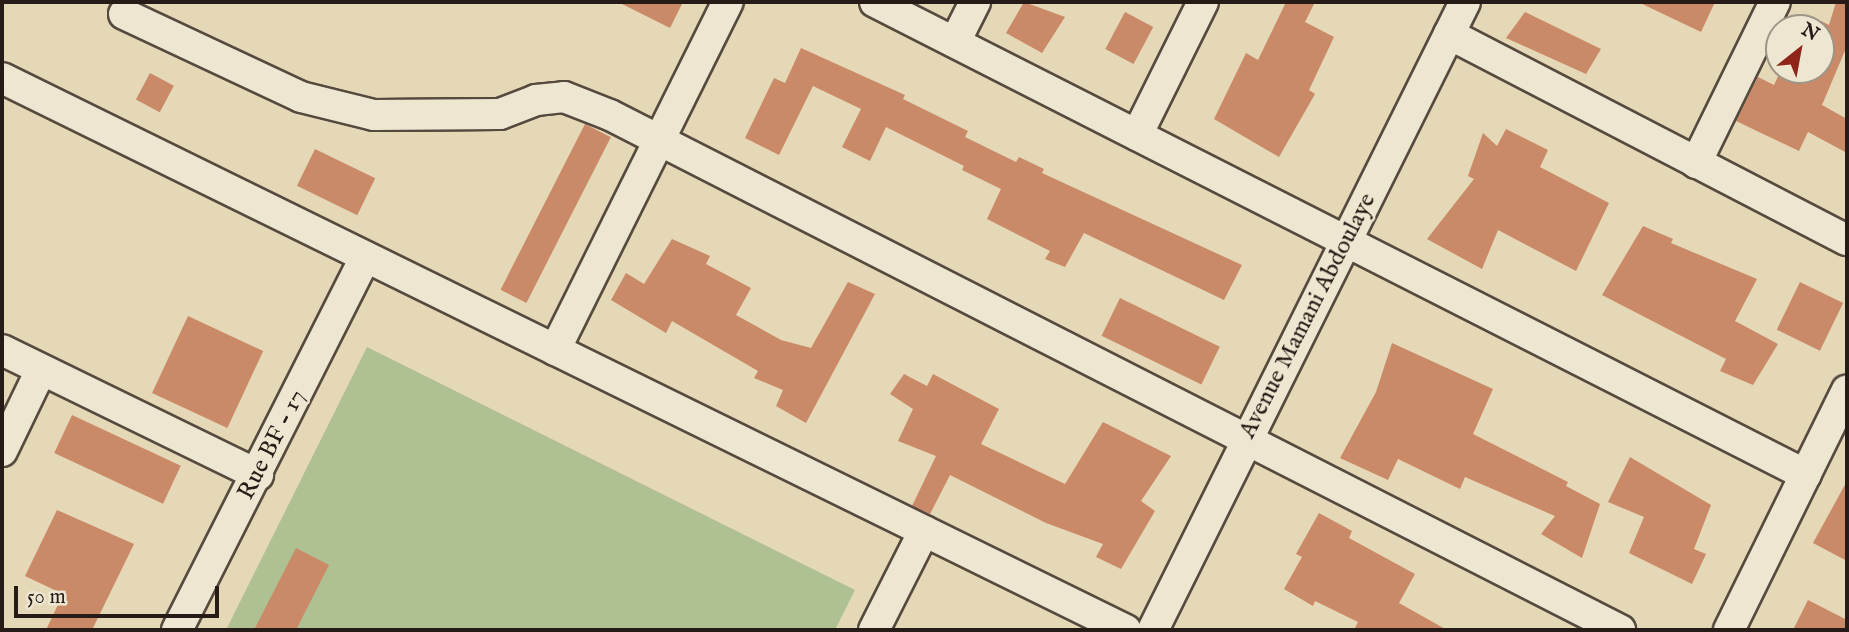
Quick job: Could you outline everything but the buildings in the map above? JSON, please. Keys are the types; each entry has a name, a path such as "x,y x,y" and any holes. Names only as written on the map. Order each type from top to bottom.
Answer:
{"street":[{"path":"555,350 728,2"},
{"path":"875,2 1345,243 1806,474"},
{"path":"955,42 975,2"},
{"path":"1137,135 1203,2"},
{"name":"Avenue Mamani Abdoulaye","path":"1153,630 1465,2"},
{"path":"1696,163 1776,2"},
{"path":"124,14 301,97 374,115 500,114 536,100 564,97 610,115 1620,630"},
{"path":"1449,34 1847,240"},
{"path":"2,78 1126,630"},
{"name":"Rue BF - 17","path":"177,630 258,475 365,258"},
{"path":"2,350 258,475"},
{"path":"2,451 41,370"},
{"path":"1729,630 1847,390"},
{"path":"874,630 924,531"}],"green space":[{"path":"367,347 855,590 835,630 226,630"}]}
